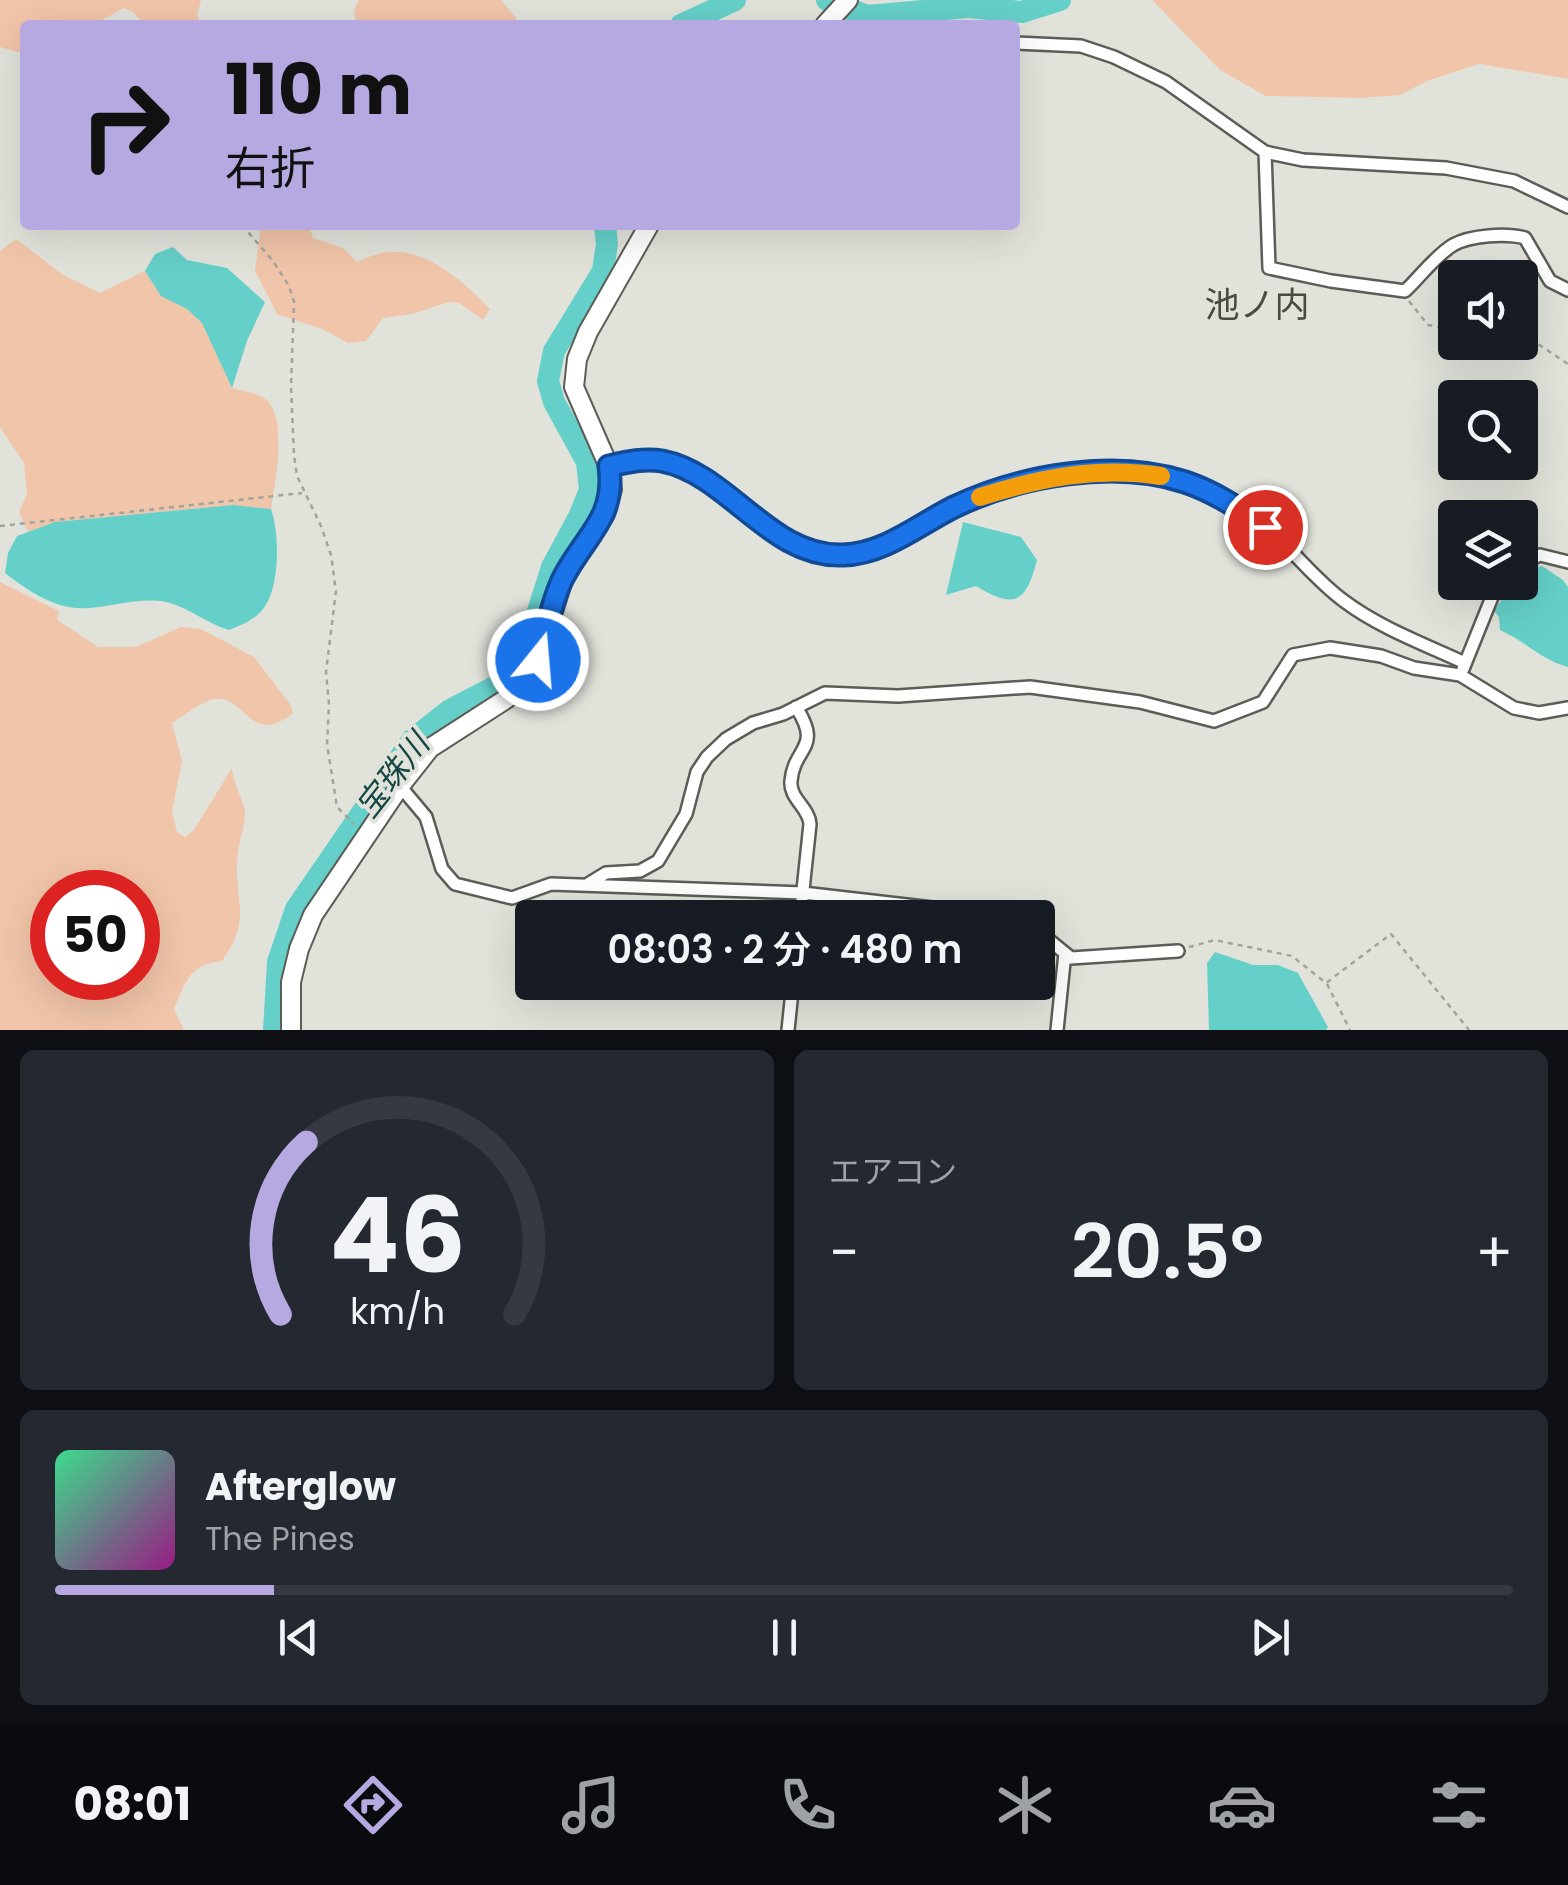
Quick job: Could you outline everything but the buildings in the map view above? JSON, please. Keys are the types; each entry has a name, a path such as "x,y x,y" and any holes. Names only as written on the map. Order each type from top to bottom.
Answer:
{"main road":[{"path":"833,20 848,0"},
{"path":"291,1030 291,982 314,915 430,748 526,682 538,660 563,579 605,514 612,488 609,466 574,387 576,358 646,230"}],"street":[{"path":"1020,43 1081,46 1114,57 1166,82 1264,152 1303,160 1446,168 1514,181 1568,207"},
{"path":"1264,152 1268,268 1406,291 1452,246 1466,240 1512,234 1525,238 1550,281 1568,290"},
{"path":"609,466 651,460 676,465 792,542 837,556 878,548 954,507 1026,483 1114,472 1166,477 1201,488 1241,510 1265,527 1329,590 1362,614 1462,669 1514,708 1539,714 1568,708"},
{"path":"1538,556 1568,562"},
{"path":"1462,669 1491,600"},
{"path":"588,884 611,872 640,871 658,861 686,814 697,772 707,757 753,723 824,693 898,696 1030,687 1140,702 1214,720 1263,702 1293,655 1330,648 1381,656 1414,668 1462,669"},
{"path":"796,707 808,729 807,746 791,784 810,817 802,900"},
{"path":"400,786 426,817 442,869 455,884 512,898 544,885 588,884 803,892 870,900"},
{"path":"1055,944 1071,958 1178,950"},
{"path":"1057,1030 1065,953"},
{"path":"788,1030 791,1000"}],"path":[{"path":"246,230 272,261 294,302 291,386 297,476 322,526 334,573 335,615 326,672 330,704 327,744 337,808 361,828"},
{"path":"1406,291 1411,306 1428,325 1438,327"},
{"path":"1538,344 1568,364"},
{"path":"0,526 304,492"},
{"path":"1326,983 1391,934 1469,1030"},
{"path":"1178,950 1214,940 1292,956 1326,983 1350,1030"}],"shaded area":[{"path":"0,0 201,0 200,20 140,20 124,8 102,20 20,20 20,53 0,47"},
{"path":"359,0 501,0 516,20 355,20 354,10"},
{"path":"1152,0 1568,0 1568,79 1479,64 1427,81 1400,95 1266,96 1220,70"},
{"path":"260,230 310,230 313,238 343,248 357,262 388,252 403,252 431,262 457,278 490,309 483,320 459,303 449,302 383,318 366,341 348,343 322,329 277,314 255,271"},
{"path":"16,239 63,275 100,293 145,271 161,295 187,309 202,323 232,388 261,396 272,407 278,450 271,509 233,505 55,522 28,532 19,512 27,494 24,463 0,427 0,251"},
{"path":"0,582 59,611 57,620 98,647 136,647 181,627 201,629 254,657 290,704 293,713 267,725 257,723 234,704 215,699 172,723 182,761 172,812 177,832 185,837 194,830 232,768 245,813 237,855 240,912 236,934 222,961 202,966 186,983 174,1009 184,1030 0,1030"}],"water":[{"path":"173,247 187,260 227,268 265,302 232,388 202,323 187,309 161,296 145,271 155,254"},
{"path":"233,505 271,509 277,560 273,588 263,609 229,630 166,602 137,601 89,608 54,603 5,573 8,553 17,536 55,522"},
{"path":"963,522 1021,537 1037,560 1023,594 1000,598 976,586 946,595"},
{"path":"1542,566 1568,587 1568,667 1500,630 1494,611 1502,600 1538,600 1538,567"},
{"path":"1215,952 1253,965 1278,965 1298,973 1328,1027 1326,1030 1209,1030 1207,963"}],"waterway":[{"name":"宝珠川","path":"692,20 735,0"},
{"name":"宝珠川","path":"827,0 867,16 968,7 1022,12 1060,0"},
{"name":"宝珠川","path":"274,1030 278,962 296,909 412,740 450,710 504,682 524,655 552,567 590,490 587,462 554,402 548,381 554,351 603,271 606,230"}],"slow traffic":[{"path":"980,497 1056,477 1114,472 1161,476"}],"district":[{"name":"池ノ内","path":"1257,304"}],"route":[{"path":"538,660 563,579 605,514 612,488 609,466 636,460 664,462 688,470 792,542 837,556 878,548 954,507 1000,490 1092,473 1144,474 1184,482 1221,498 1265,527"}]}
